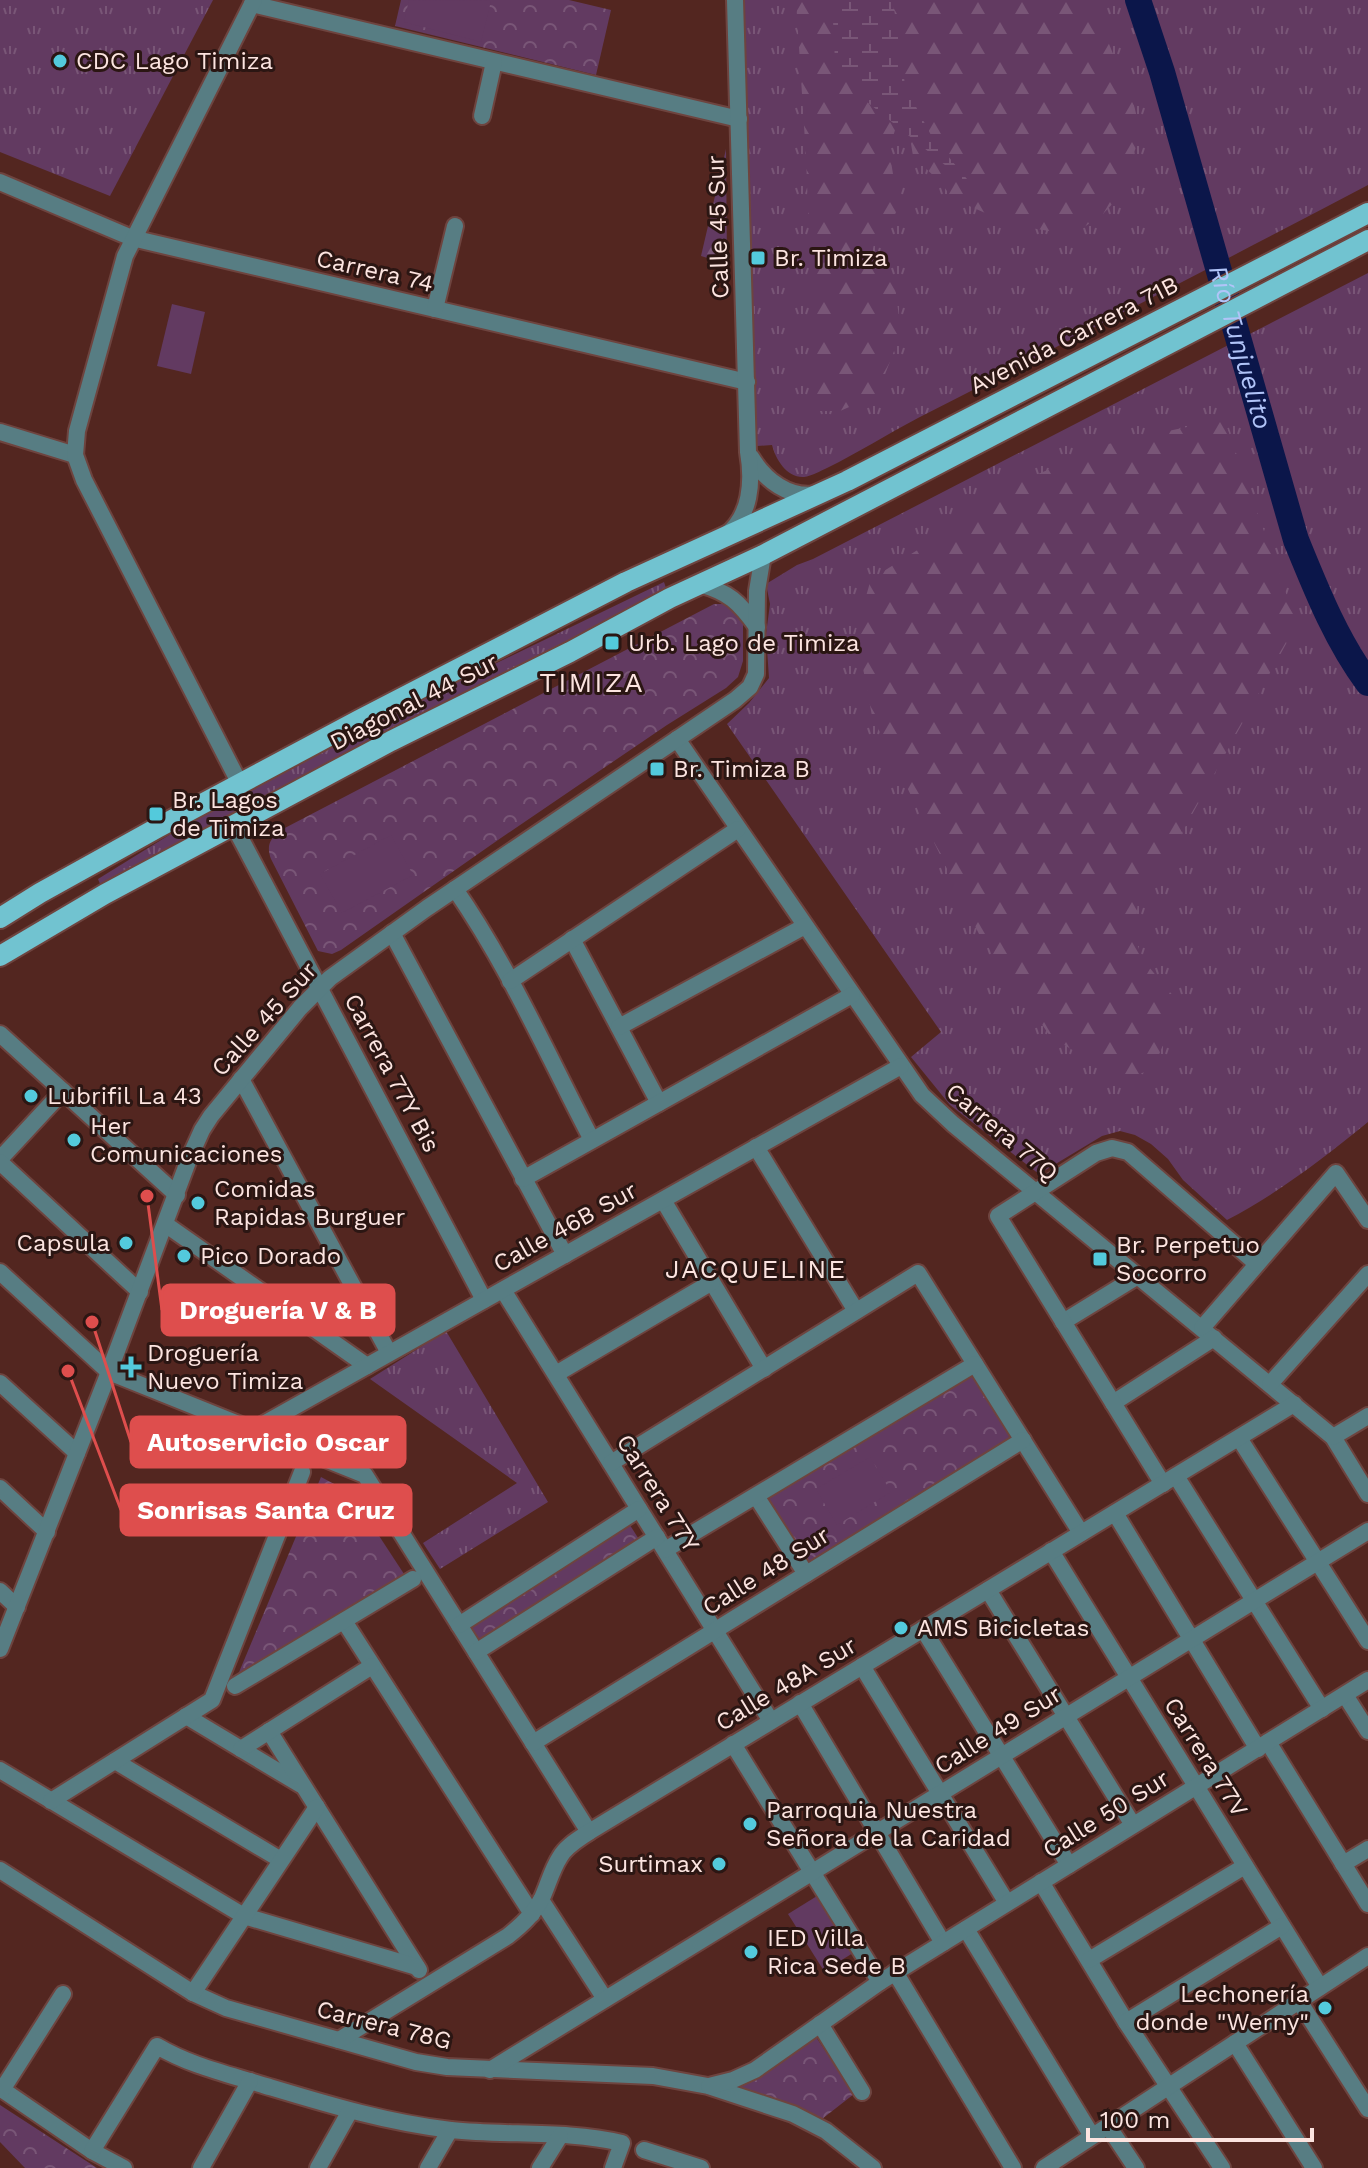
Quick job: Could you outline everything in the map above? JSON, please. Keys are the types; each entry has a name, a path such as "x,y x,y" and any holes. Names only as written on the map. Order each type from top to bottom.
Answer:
{"main road":[{"name":"Avenida Carrera 71B","path":"847,481 1368,213"},
{"name":"Diagonal 44 Sur","path":"0,956 63,917 391,741 536,670 699,584 763,555 1368,240"},
{"name":"Diagonal 44 Sur","path":"0,918 240,784 626,582 847,481"}],"street":[{"name":"Calle 45 Sur","path":"724,536 739,521 750,493 751,472 735,0"},
{"path":"240,784 84,480 75,455 77,431 121,267 132,238 253,2 739,119"},
{"path":"482,116 494,62"},
{"name":"Carrera 74","path":"0,182 132,238 747,382"},
{"path":"435,309 455,226"},
{"path":"0,432 75,455"},
{"path":"748,452 758,469 773,483 790,492 808,495 824,492"},
{"path":"757,627 758,575 763,555"},
{"path":"699,584 723,592 737,601 757,627"},
{"name":"Calle 45 Sur","path":"0,1649 202,1130 319,988 346,965 750,687 756,674 757,627"},
{"name":"Carrera 77Q","path":"677,739 901,1066 931,1104 1333,1437 1368,1494"},
{"name":"Carrera 77Y Bis","path":"234,826 484,1300"},
{"path":"510,981 738,829"},
{"path":"455,889 510,981 592,1140"},
{"path":"619,1027 805,926"},
{"path":"392,933 565,1255"},
{"path":"572,939 659,1103"},
{"path":"523,1179 852,995"},
{"path":"0,1034 177,1195"},
{"name":"Calle 46B Sur","path":"253,1430 901,1066"},
{"path":"241,1079 389,1353"},
{"path":"63,1091 0,1160 140,1292"},
{"path":"756,1147 856,1311"},
{"path":"1257,1264 1128,1152 1112,1148 1096,1153 998,1216 1113,1403 1255,1600 1322,1709"},
{"path":"1113,1403 1208,1333 1257,1264 1336,1173 1368,1220"},
{"path":"663,1200 764,1369"},
{"path":"165,1224 367,1366"},
{"path":"611,1463 918,1273 1081,1533"},
{"path":"1,1275 109,1372 365,1475 589,1832"},
{"path":"1270,1384 1367,1275"},
{"path":"1063,1322 1138,1276"},
{"path":"556,1374 712,1282"},
{"name":"Carrera 77Y","path":"503,1290 771,1721"},
{"path":"476,1652 661,1544 756,1496 975,1364"},
{"path":"0,1383 77,1453"},
{"name":"Calle 48A Sur","path":"339,2040 508,1936 536,1907 560,1856 589,1832 1294,1404"},
{"path":"1333,1437 1368,1416"},
{"path":"1239,1438 1368,1641"},
{"name":"Calle 48 Sur","path":"533,1743 1023,1440"},
{"path":"51,1801 212,1700 302,1472"},
{"path":"0,1488 47,1532"},
{"path":"756,1496 806,1574"},
{"path":"459,1625 639,1509"},
{"path":"1115,1513 1192,1639 1368,1904"},
{"name":"Calle 49 Sur","path":"490,2070 1368,1531"},
{"name":"Carrera 77V","path":"1051,1551 1320,1987"},
{"path":"235,1686 413,1579"},
{"path":"988,1590 1133,1825"},
{"path":"0,1591 17,1607"},
{"path":"344,1621 536,1907 605,1999"},
{"path":"923,1629 1069,1865"},
{"path":"241,1749 372,1666"},
{"path":"862,1666 1007,1903"},
{"name":"Calle 50 Sur","path":"708,2086 745,2076 895,1972 1368,1680"},
{"path":"1345,1695 1368,1731"},
{"path":"800,1703 943,1943"},
{"path":"186,1716 304,1787"},
{"path":"269,1731 428,1985"},
{"path":"733,1744 880,1982"},
{"path":"115,1761 281,1860"},
{"path":"0,1770 244,1916 417,1967"},
{"path":"193,1993 317,1807"},
{"path":"1343,1864 1368,1849"},
{"path":"1089,1960 1245,1866"},
{"name":"Carrera 78G","path":"0,1870 193,1993 226,2008 416,2062 490,2070 653,2076 708,2086 793,2114 826,2131 865,2165"},
{"path":"1041,1882 1126,2022 1222,2168"},
{"path":"1126,2022 1282,1926"},
{"path":"966,1929 1092,2136"},
{"path":"1044,2168 1320,1987 1366,1963"},
{"path":"895,1972 1013,2168"},
{"path":"63,1994 1,2089 92,2151 124,2168"},
{"path":"1299,2001 1368,2109"},
{"path":"820,2024 862,2092"},
{"path":"1235,2043 1314,2168"},
{"path":"92,2151 157,2046 175,2057 205,2068 350,2111 450,2130 595,2137 622,2143 613,2168"},
{"path":"201,2168 250,2081"},
{"path":"318,2168 350,2111"},
{"path":"1108,2126 1136,2168"},
{"path":"428,2168 450,2130"},
{"path":"540,2168 560,2136"},
{"path":"644,2150 701,2168"}],"green space":[{"path":"0,0 213,0 110,196 0,152"},
{"path":"401,0 569,0 611,10 596,75 395,26"},
{"path":"409,0 491,1 481,42 404,22"},
{"path":"742,0 1368,0 1368,185 839,462 810,476 798,477 783,467 772,445 757,446"},
{"path":"796,0 1091,0 1134,105 1140,131 1116,200 1101,216 1084,227 1055,232 1013,225 953,199 913,156 909,131 896,127 889,149 893,174 899,184 900,203 893,219 874,244 870,263 895,286 901,333 877,395 840,411 819,411 815,387"},
{"path":"832,0 892,0 905,86 932,137 977,191 866,101 835,61"},
{"path":"726,149 727,264 701,256"},
{"path":"1368,273 1368,1122 1300,1175 1227,1220 1183,1180 1168,1159 1151,1144 1120,1131 1102,1136 1039,1174 950,1105 911,1057 941,1032 727,724 769,678 766,634 770,604 766,584 797,565"},
{"path":"172,304 205,312 191,374 157,366"},
{"path":"1224,419 1297,624 1173,849 1138,899 1135,938 1143,960 1180,1004 1153,1069 1131,1077 1106,1071 1050,1036 979,934 872,716 856,631 871,579 940,536 996,492 1108,444"},
{"path":"664,582 666,588 541,656 100,884 98,879 174,832 389,715"},
{"path":"714,604 725,604 733,609 743,624 743,661 738,677 726,688 498,840 341,950 332,954 318,951 271,859 269,846 277,833"},
{"path":"391,835 413,875 342,913 320,874"},
{"path":"446,1331 548,1502 440,1569 423,1543 517,1483 370,1379"},
{"path":"972,1370 1013,1438 809,1564 767,1496"},
{"path":"870,1457 891,1492 837,1525 816,1489"},
{"path":"321,1477 351,1493 404,1574 237,1677"},
{"path":"628,1522 640,1541 481,1643 468,1624"},
{"path":"817,1896 853,1953 824,1971 788,1914"},
{"path":"816,2037 854,2094 822,2119 734,2088 767,2072"},
{"path":"0,2105 97,2168 25,2168 0,2142"}],"waterway":[{"name":"Río Tunjuelito","path":"1138,0 1162,72 1296,540 1336,632 1368,683"}],"place":[{"name":"CDC Lago Timiza","path":"60,61"},
{"name":"Br. Timiza","path":"758,258"},
{"name":"Urb. Lago de Timiza","path":"612,643"},
{"name":"Br. Timiza B","path":"657,769"},
{"name":"Br. Lagos de Timiza","path":"156,814"},
{"name":"Lubrifil La 43","path":"31,1096"},
{"name":"Her Comunicaciones","path":"74,1140"},
{"name":"Droguería V & B","path":"147,1196"},
{"name":"Comidas Rapidas Burguer","path":"198,1203"},
{"name":"Capsula","path":"126,1243"},
{"name":"Pico Dorado","path":"184,1256"},
{"name":"Br. Perpetuo Socorro","path":"1100,1259"},
{"name":"Autoservicio Oscar","path":"92,1322"},
{"name":"Droguería Nuevo Timiza","path":"131,1367"},
{"name":"Sonrisas Santa Cruz","path":"68,1371"},
{"name":"AMS Bicicletas","path":"901,1628"},
{"name":"Parroquia Nuestra Señora de la Caridad","path":"750,1824"},
{"name":"Surtimax","path":"719,1864"},
{"name":"IED Villa Rica Sede B","path":"751,1952"},
{"name":"Lechonería donde \"Werny\"","path":"1325,2008"}],"district":[{"name":"TIMIZA","path":"592,682"},
{"name":"JACQUELINE","path":"756,1269"}]}
